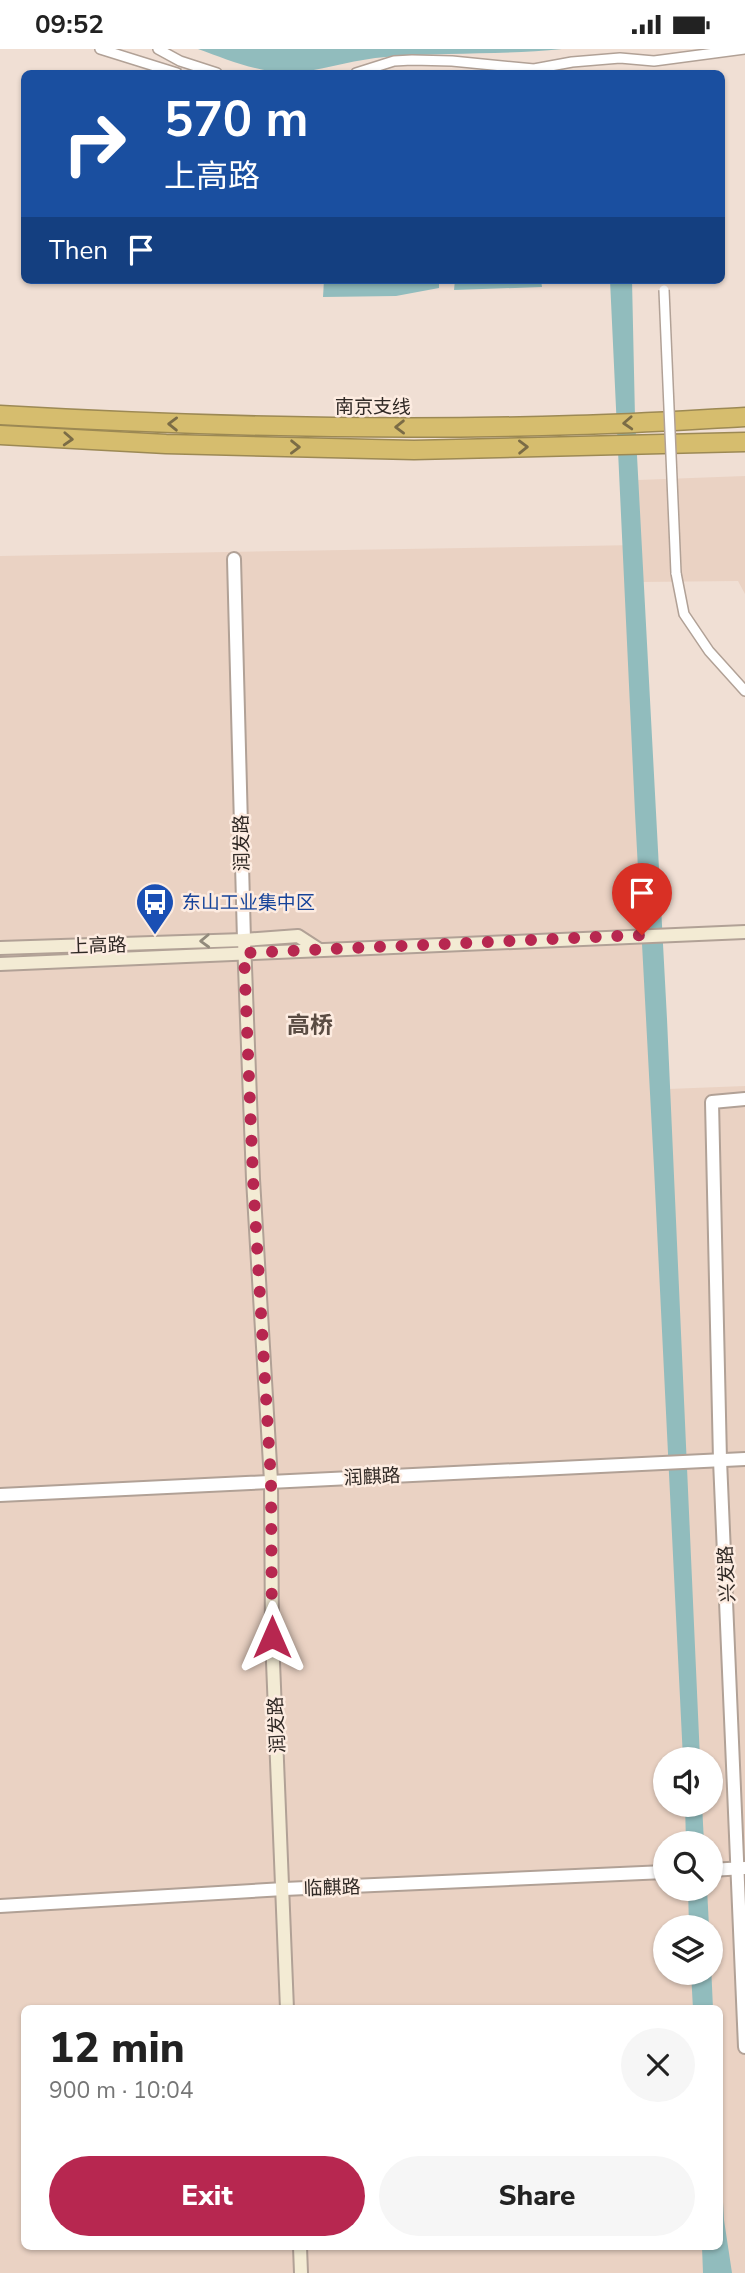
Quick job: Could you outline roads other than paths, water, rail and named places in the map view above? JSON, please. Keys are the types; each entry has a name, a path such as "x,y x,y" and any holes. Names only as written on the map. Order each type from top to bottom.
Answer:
{"highway":[{"name":"南京支线","path":"0,415 133,423 381,428 576,425 745,417"},
{"path":"0,435 166,444 414,450 745,442"}],"main road":[{"name":"上高路","path":"0,964 244,946 298,936 318,949 745,932"},
{"name":"上高路","path":"0,948 244,946"},
{"name":"润发路","path":"244,946 253,1179 271,1481 272,1637 288,2005"},
{"path":"300,2250 301,2273"}],"street":[{"path":"100,49 167,70"},
{"path":"158,49 180,61 208,70"},
{"path":"366,70 394,61 412,60 534,69 572,62 620,58 654,61 745,49"},
{"path":"652,70 654,61"},
{"path":"664,285 676,573 684,614 709,651 745,691"},
{"name":"润发路","path":"234,559 244,946"},
{"name":"兴发路","path":"745,1099 712,1102 720,1460 742,1868 745,2047"},
{"name":"润麒路","path":"0,1495 745,1458"},
{"path":"723,1869 742,1868"},
{"name":"临麒路","path":"0,1906 653,1872"}],"water":[{"path":"198,49 562,49 386,57 312,70 265,70"},
{"path":"324,284 439,284 439,288 396,296 323,297"},
{"path":"455,284 542,284 542,287 454,290"},
{"path":"610,284 632,284 635,418 667,1019 699,1747 682,1747"},
{"path":"685,1817 703,1817 703,1831 686,1831"},
{"path":"688,1901 708,1901 708,1915 689,1915"},
{"path":"692,1985 712,1985 713,2005 693,2005"},
{"path":"723,2202 732,2273 703,2273 702,2250 723,2250"}],"place":[{"name":"东山工业集中区","path":"155,936"}],"district":[{"name":"高桥","path":"310,1025"}]}
